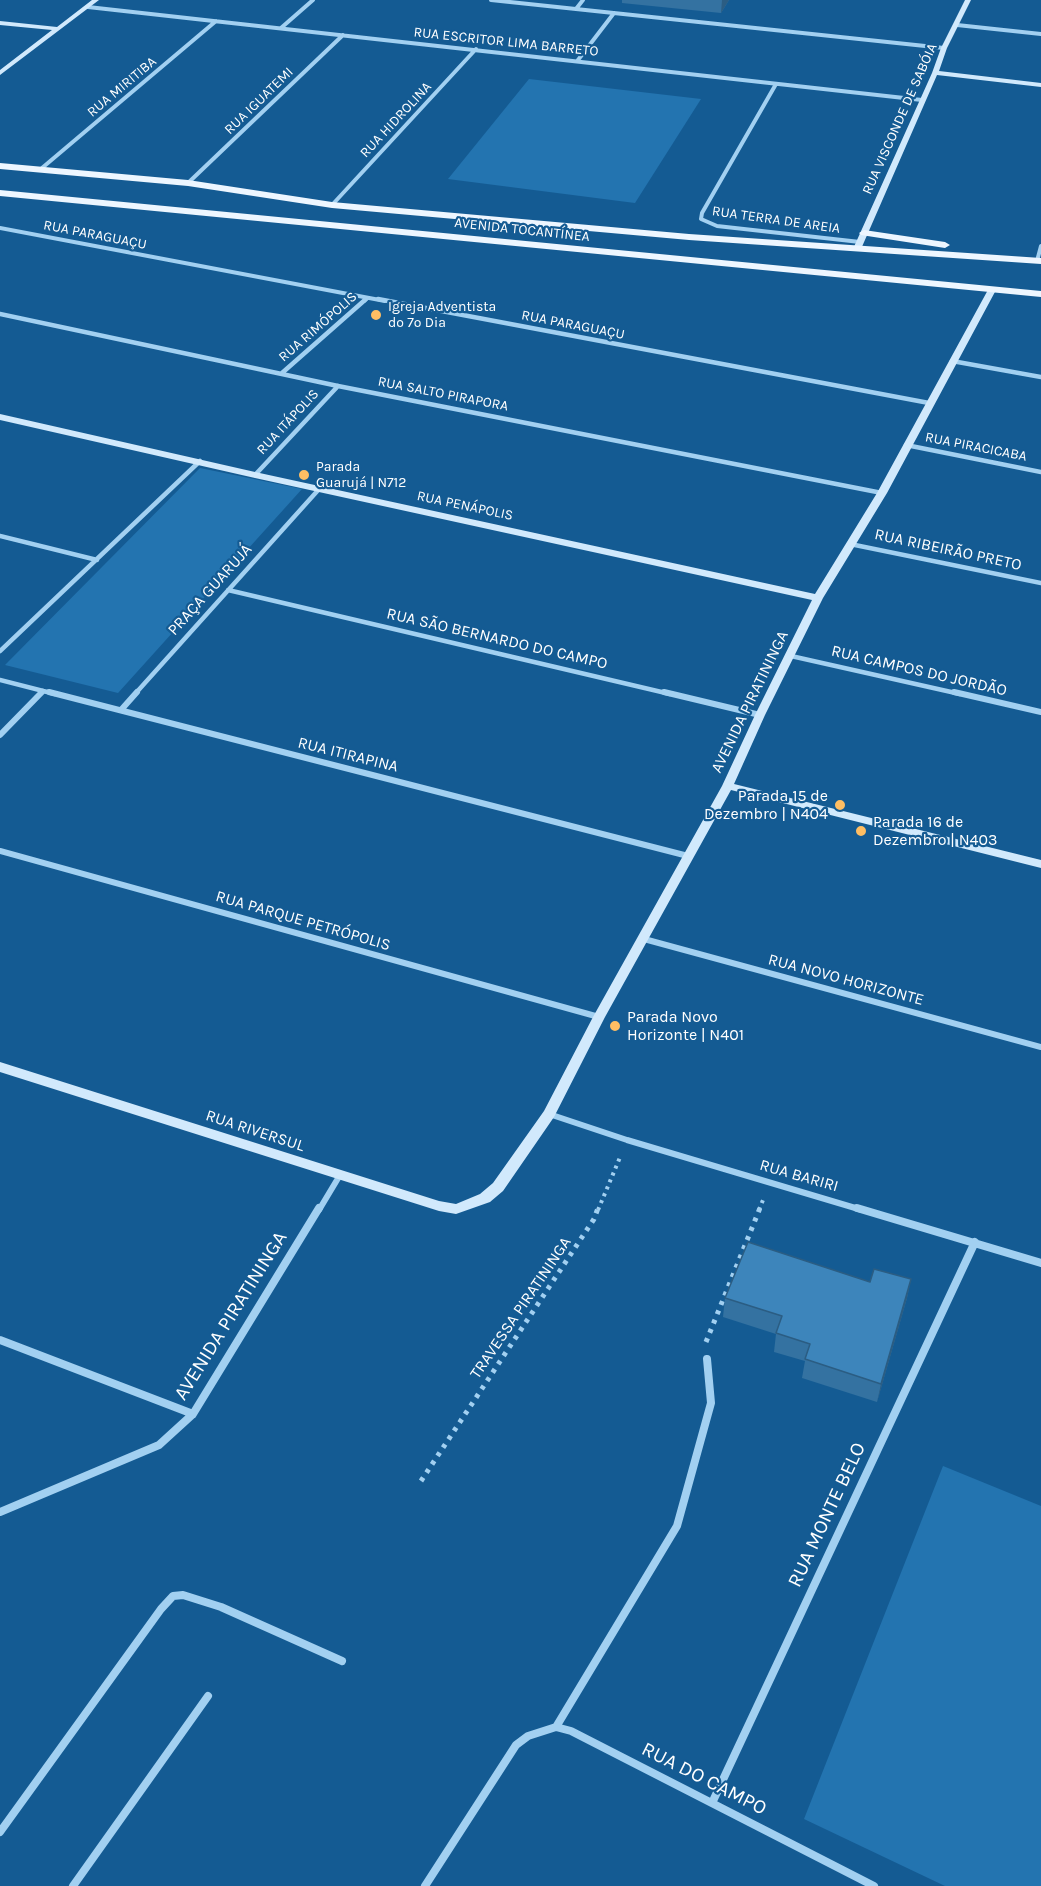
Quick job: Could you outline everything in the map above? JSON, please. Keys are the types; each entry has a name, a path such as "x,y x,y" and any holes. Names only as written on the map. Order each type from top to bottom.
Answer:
{"main road":[{"path":"0,160 42,168"},
{"name":"AVENIDA TOCANTÍNEA","path":"0,166 188,183 332,206 860,241 1039,261"},
{"name":"AVENIDA TOCANTÍNEA","path":"0,193 1041,294"},
{"path":"860,241 950,246 998,257"}],"street":[{"path":"0,73 96,0"},
{"path":"281,28 313,0"},
{"path":"491,0 944,48"},
{"path":"576,9 583,0"},
{"name":"RUA VISCONDE DE SABÓIA","path":"860,241 935,74 944,48 968,0"},
{"name":"RUA ESCRITOR LIMA BARRETO","path":"88,7 922,100"},
{"path":"578,60 614,13"},
{"name":"RUA MIRITIBA","path":"42,168 216,21"},
{"path":"0,23 58,29"},
{"path":"957,25 1041,34"},
{"name":"RUA IGUATEMI","path":"188,183 343,34"},
{"name":"RUA HIDROLINA","path":"332,206 476,49"},
{"path":"935,74 1041,85"},
{"name":"RUA TERRA DE AREIA","path":"776,84 702,213 701,219 717,226 860,241"},
{"name":"RUA PARAGUAÇU","path":"0,228 929,403"},
{"path":"1039,261 1041,246"},
{"name":"AVENIDA PIRATININGA","path":"498,1187 549,1114 599,1017 728,786 818,598 882,493 992,290"},
{"name":"RUA RIMÓPOLIS","path":"282,373 367,298"},
{"name":"RUA SALTO PIRAPORA","path":"0,314 338,386 882,493"},
{"path":"952,361 1041,377"},
{"name":"RUA ITÁPOLIS","path":"255,475 338,386"},
{"name":"RUA PENÁPOLIS","path":"0,417 818,598"},
{"name":"RUA PIRACICABA","path":"906,445 1041,472"},
{"path":"0,651 200,461"},
{"name":"PRAÇA GUARUJÁ","path":"121,710 320,488"},
{"path":"0,536 96,560"},
{"name":"RUA RIBEIRÃO PRETO","path":"850,544 1041,583"},
{"name":"RUA SÃO BERNARDO DO CAMPO","path":"228,590 760,715"},
{"name":"RUA CAMPOS DO JORDÃO","path":"791,656 1041,712"},
{"name":"RUA ITIRAPINA","path":"0,680 688,856"},
{"path":"0,735 43,691"},
{"path":"728,786 1041,864"},
{"name":"RUA PARQUE PETRÓPOLIS","path":"0,850 599,1017"},
{"name":"RUA NOVO HORIZONTE","path":"644,939 1041,1047"},
{"name":"RUA RIVERSUL","path":"0,1067 439,1206 456,1209 485,1198 498,1187"},
{"name":"RUA BARIRI","path":"549,1114 627,1140 1041,1263"},
{"name":"AVENIDA PIRATININGA","path":"0,1512 159,1445 193,1414 340,1175"},
{"name":"RUA MONTE BELO","path":"712,1803 975,1242"},
{"path":"0,1340 193,1414"},
{"path":"425,1886 516,1745 528,1736 556,1726 677,1526 711,1402 707,1359"},
{"path":"0,1832 160,1609 173,1596 183,1595 221,1607 342,1661"},
{"path":"73,1886 208,1696"},
{"name":"RUA DO CAMPO","path":"556,1726 571,1731 873,1886"}],"path":[{"name":"TRAVESSA PIRATININGA","path":"421,1481 594,1219 627,1140"},
{"path":"707,1359 705,1339 770,1182"}],"shaded area":[{"path":"529,79 701,99 635,203 448,179"},
{"path":"200,468 302,489 118,693 5,665"},
{"path":"943,1466 1041,1506 1041,1886 945,1886 804,1819"}],"building":[{"path":"748,1242 870,1282 874,1269 911,1279 881,1384 805,1359 810,1344 776,1333 782,1316 725,1298"}],"place":[{"name":"Igreja Adventista do 7º Dia","path":"376,315"},
{"name":"Parada Guarujá | N712","path":"304,475"},
{"name":"Parada 15 de Dezembro | N404","path":"840,805"},
{"name":"Parada 16 de Dezembro | N403","path":"861,831"},
{"name":"Parada Novo Horizonte | N401","path":"615,1026"}]}
